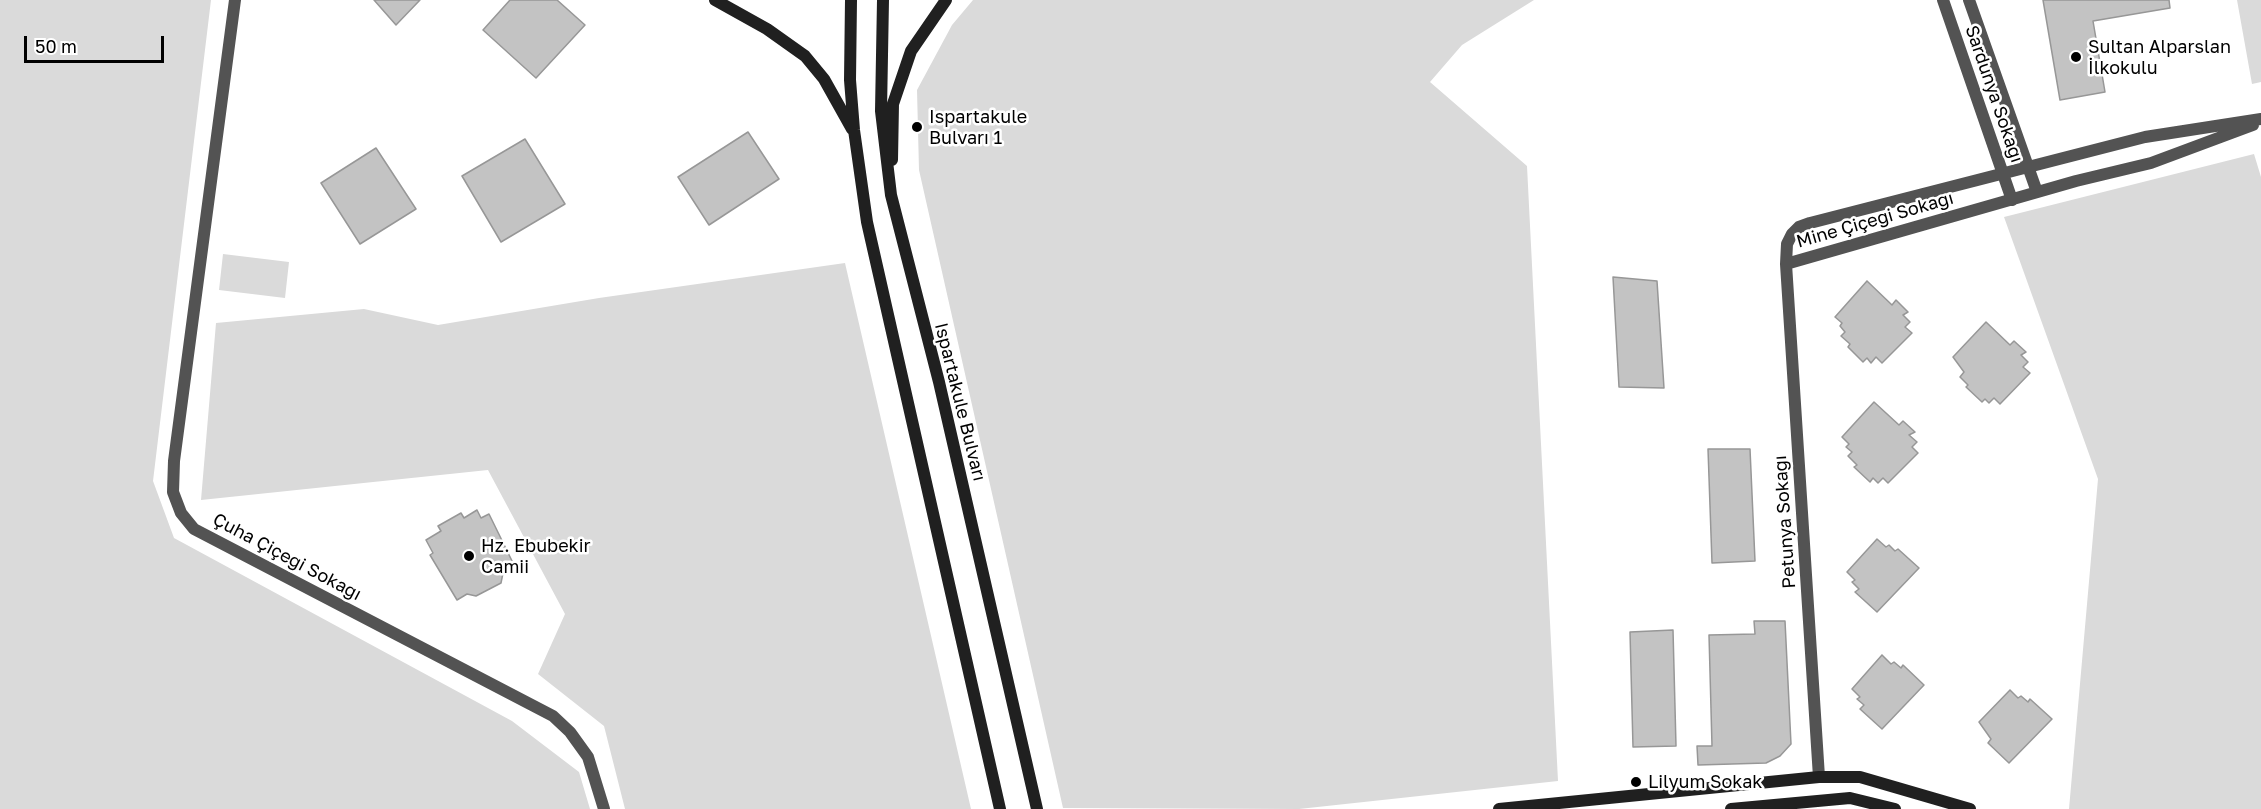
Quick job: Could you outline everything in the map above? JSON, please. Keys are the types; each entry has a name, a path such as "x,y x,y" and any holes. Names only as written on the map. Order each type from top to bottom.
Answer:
{"main road":[{"path":"714,0 767,29 805,56 824,78 854,132"},
{"path":"851,0 850,80 854,132 867,222 1000,809"},
{"name":"Ispartakule Bulvarı","path":"883,0 880,111 891,195 939,382 1037,809"},
{"path":"891,195 893,104 911,51 946,0"},
{"path":"1819,777 1820,800"},
{"path":"1499,809 1555,806 1819,777 1860,777 1970,809"},
{"path":"1731,809 1850,798 1895,809"}],"street":[{"name":"Çuha Çiçeği Sokağı","path":"235,0 174,461 173,492 181,513 194,529 553,716 570,732 588,758 603,809"},
{"name":"Sardunya Sokağı","path":"1943,0 2012,200"},
{"name":"Sardunya Sokağı","path":"1969,0 2037,192"},
{"name":"Mine Çiçeği Sokağı","path":"2261,120 2151,163 2037,192 1786,264 1787,244 1799,227 2145,137 2261,120"},
{"name":"Petunya Sokağı","path":"1786,264 1819,777"}],"shaded area":[{"path":"0,0 211,0 153,481 174,538 512,721 579,772 590,809 0,809"},
{"path":"973,0 1534,0 1462,45 1430,82 1527,166 1558,781 1299,809 1063,808 919,170 917,90 952,25"},
{"path":"2237,0 2261,0 2261,82 2252,84"},
{"path":"2254,154 2261,177 2261,809 2069,809 2098,479 2004,217"},
{"path":"223,254 289,262 285,298 219,290"},
{"path":"845,263 971,809 625,809 604,726 538,674 565,614 488,470 201,500 216,323 364,309 438,325 599,298"}],"building":[{"path":"374,0 420,0 396,25"},
{"path":"510,0 557,0 585,25 536,78 483,30"},
{"name":"Sultan Alparslan İlkokulu","path":"2043,0 2169,0 2170,8 2093,21 2105,92 2060,100"},
{"path":"748,132 779,179 709,225 678,177"},
{"path":"525,139 565,204 501,242 462,176"},
{"path":"376,148 416,209 360,244 321,183"},
{"path":"1613,277 1657,281 1664,388 1619,387"},
{"path":"1867,281 1892,305 1896,300 1908,312 1903,315 1910,322 1905,327 1912,333 1882,363 1876,357 1871,363 1867,358 1863,362 1841,336 1845,332 1840,326 1842,323 1835,317"},
{"path":"1986,322 2010,345 2014,341 2026,352 2021,355 2028,362 2023,367 2030,373 2000,404 1994,398 1989,403 1985,399 1982,402 1966,387 1968,385 1960,377 1964,372 1953,357"},
{"path":"1874,402 1899,425 1903,421 1915,432 1909,435 1917,442 1912,447 1918,453 1888,483 1883,478 1878,483 1873,478 1870,482 1854,467 1857,465 1848,456 1852,452 1846,447 1849,444 1842,437"},
{"path":"1708,449 1750,449 1755,561 1712,563"},
{"name":"Hz. Ebubekir Camii","path":"477,510 481,518 489,514 515,567 503,573 501,583 476,596 467,594 457,600 430,555 433,553 426,540 441,531 438,526 461,513 464,518"},
{"path":"1877,539 1886,547 1889,545 1895,551 1898,549 1919,568 1877,612 1855,592 1859,589 1852,582 1855,580 1847,572"},
{"path":"1754,621 1785,621 1791,744 1780,756 1766,763 1698,765 1697,746 1712,746 1709,635 1755,634"},
{"path":"1673,630 1676,746 1633,747 1630,632"},
{"path":"1882,655 1891,664 1894,662 1901,668 1903,665 1924,685 1882,729 1860,709 1864,705 1857,699 1860,697 1852,689"},
{"path":"2010,690 2018,698 2021,696 2028,702 2030,699 2052,719 2009,763 1988,743 1991,739 1979,722"}],"place":[{"name":"Sultan Alparslan İlkokulu","path":"2076,57"},
{"name":"Ispartakule Bulvarı 1","path":"917,127"},
{"name":"Hz. Ebubekir Camii","path":"469,556"},
{"name":"Lilyum Sokak","path":"1636,782"}]}
